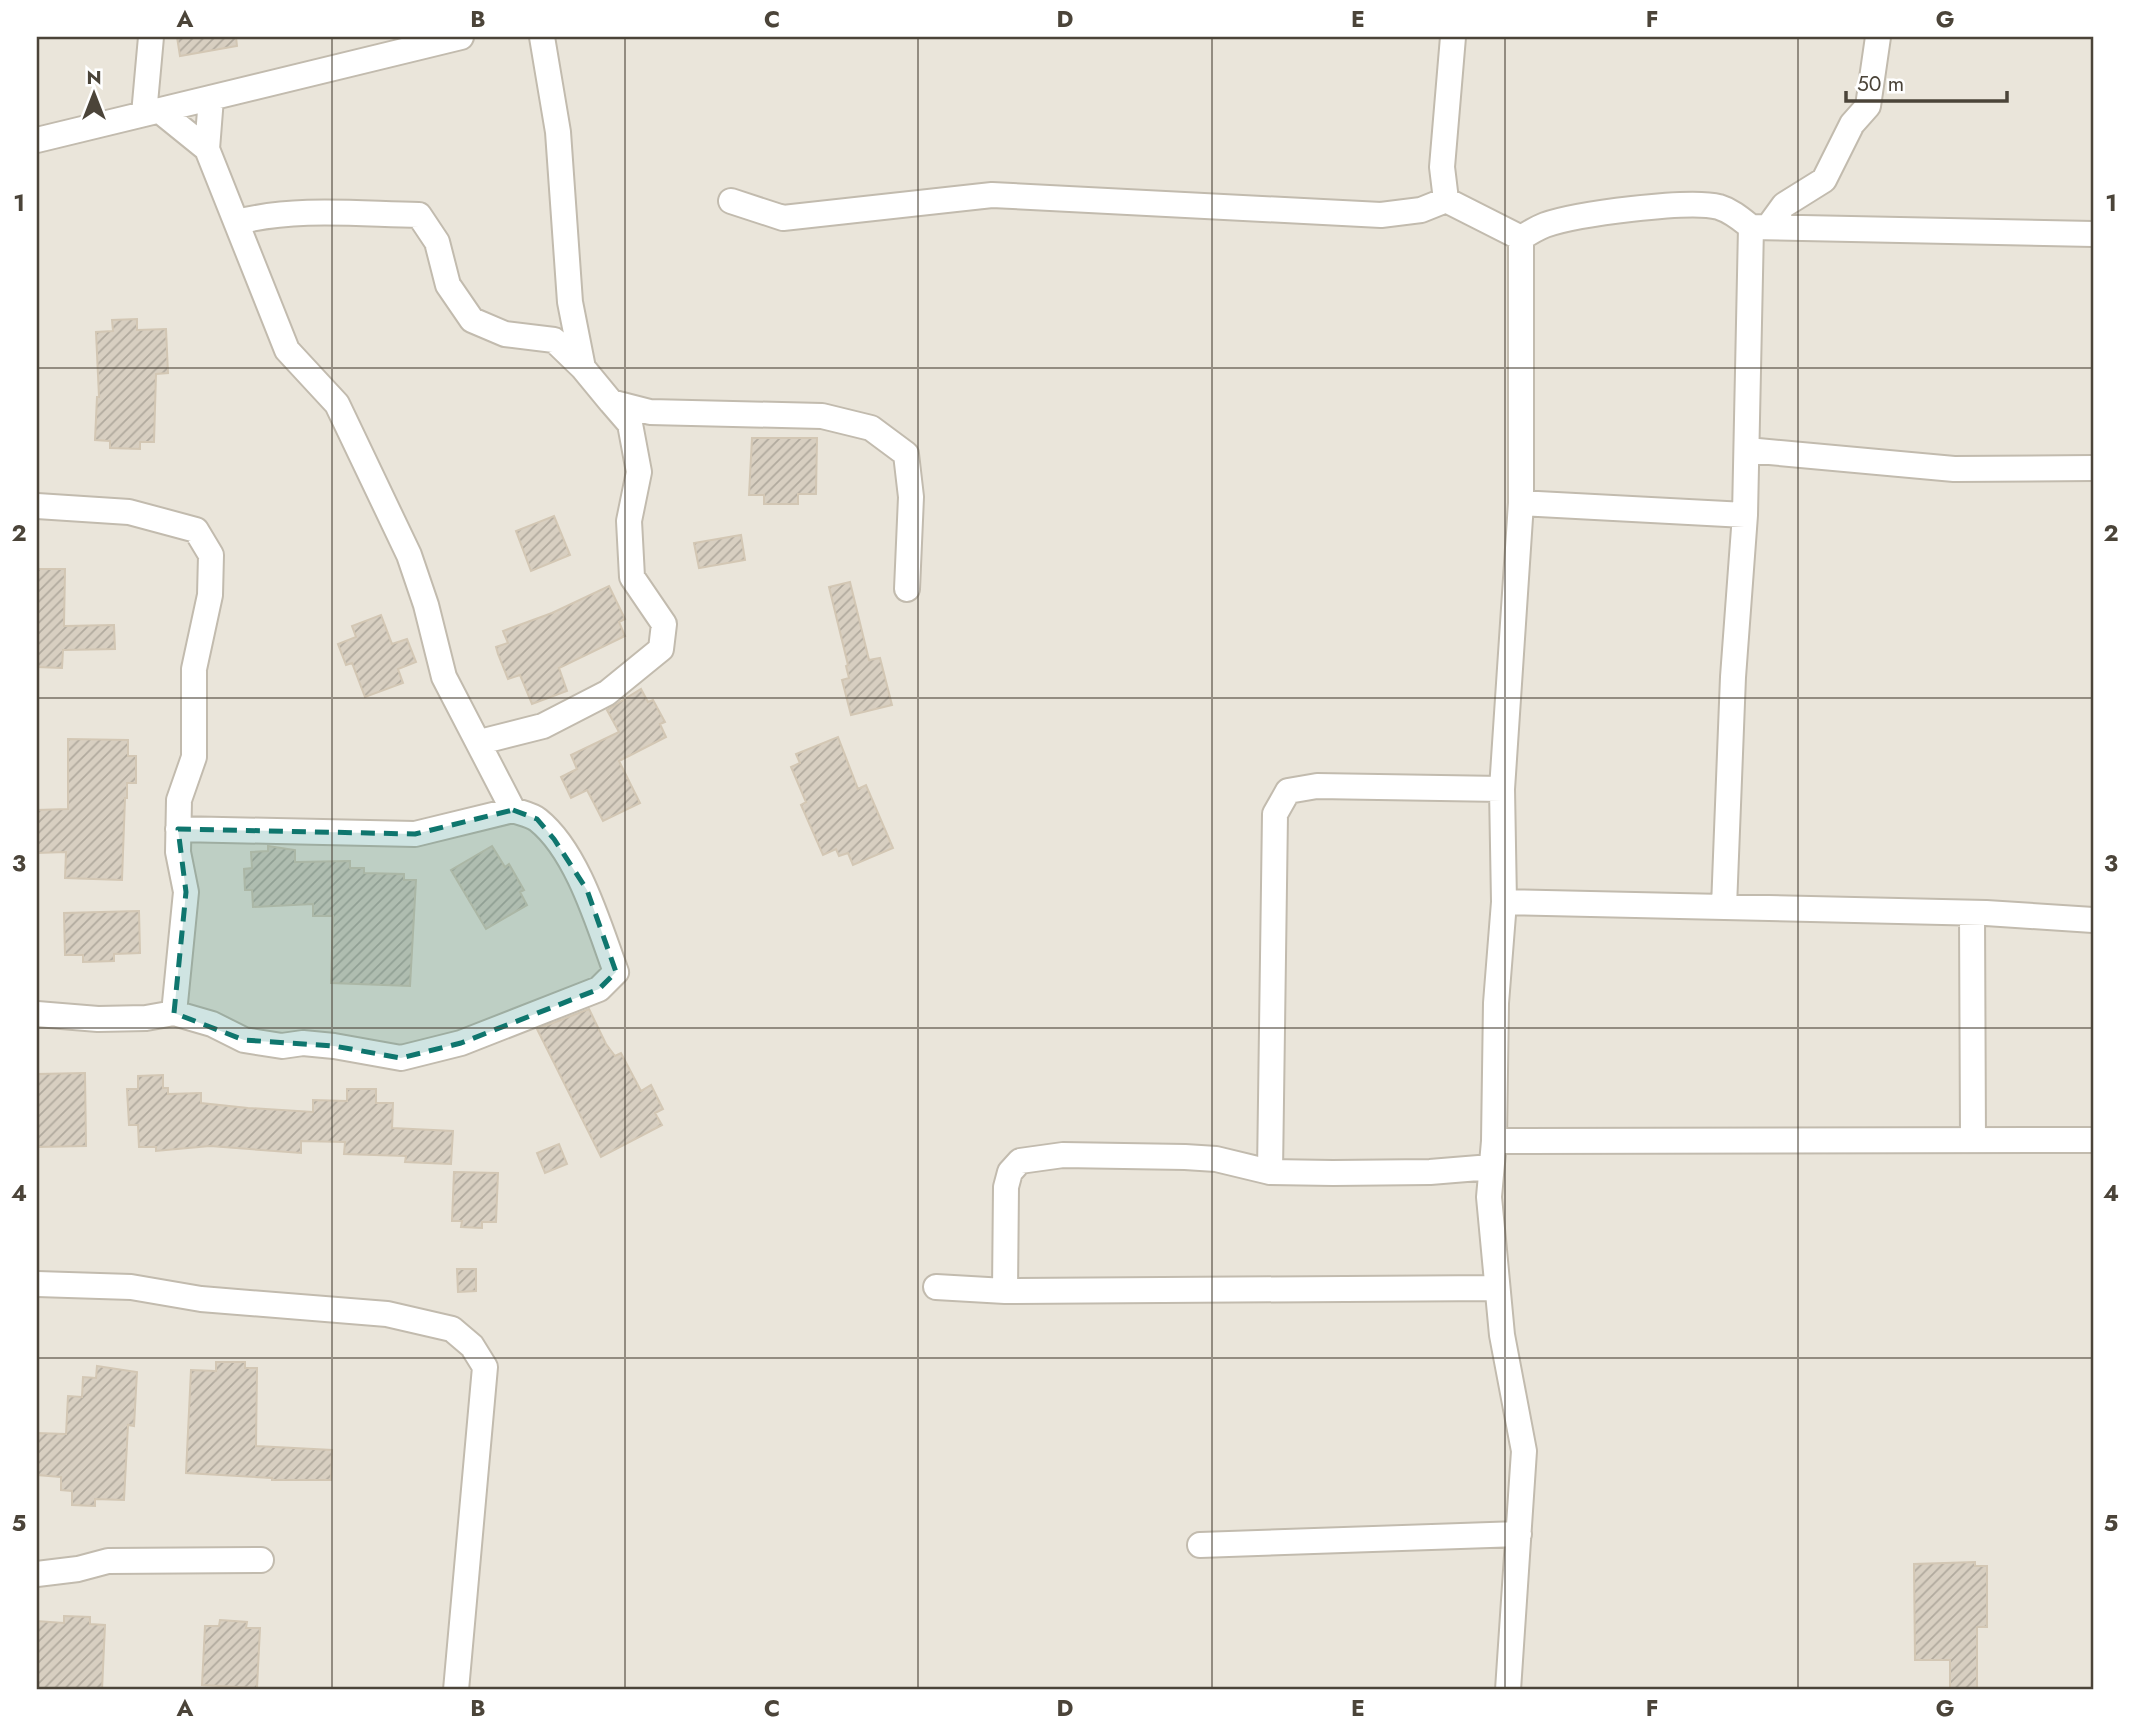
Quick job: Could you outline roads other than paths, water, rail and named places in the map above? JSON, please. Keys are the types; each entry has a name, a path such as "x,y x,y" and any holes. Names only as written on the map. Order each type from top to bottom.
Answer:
{"street":[{"path":"151,37 152,112"},
{"path":"37,140 461,37"},
{"path":"542,37 558,132 570,302 583,368"},
{"path":"1446,200 1442,167 1453,37"},
{"path":"1724,907 1733,677 1745,515 1760,227 1784,205 1824,180 1852,124 1868,106 1878,37"},
{"path":"211,98 207,149 287,350 337,404 409,555 426,605 444,677 513,810"},
{"path":"152,112 207,149"},
{"path":"731,201 783,218 992,195 1381,215 1421,210 1446,200 1521,238"},
{"path":"1521,238 1543,226 1575,217 1664,207 1717,207 1760,227 2093,234"},
{"path":"237,222 265,215 308,212 419,215 437,242 448,285 472,320 505,334 554,340 583,368 630,424 639,472 629,521 632,577 664,624 661,649 607,693 543,726 480,742"},
{"path":"1508,1690 1524,1451 1496,1289 1489,1197 1494,1141 1495,1016 1504,902 1502,789 1521,503 1521,238"},
{"path":"611,402 650,412 822,416 871,429 906,454 911,498 906,589"},
{"path":"1747,450 1954,469 2093,468"},
{"path":"1521,503 1745,515"},
{"path":"37,506 129,512 196,530 211,555 210,595 194,669 194,757 179,800 178,852 186,892 174,1013"},
{"path":"1270,1171 1275,814 1288,791 1317,786 1502,789"},
{"path":"37,1014 98,1019 146,1018 174,1013 212,1024 244,1040 282,1046 303,1043 334,1046 401,1058 461,1043 599,989 616,972 587,890 554,839 537,819 513,810 415,834 178,829"},
{"path":"1504,902 1972,913 2093,920"},
{"path":"1972,913 1973,1140"},
{"path":"1494,1141 2093,1140"},
{"path":"1005,1291 1006,1187 1010,1172 1020,1161 1063,1155 1185,1157 1216,1159 1270,1171 1416,1172 1491,1167"},
{"path":"37,1284 131,1287 201,1299 387,1314 452,1329 472,1346 485,1367 456,1690"},
{"path":"936,1287 1005,1291 1496,1289"},
{"path":"1200,1545 1519,1534"},
{"path":"37,1574 78,1569 108,1561 261,1560"}]}
